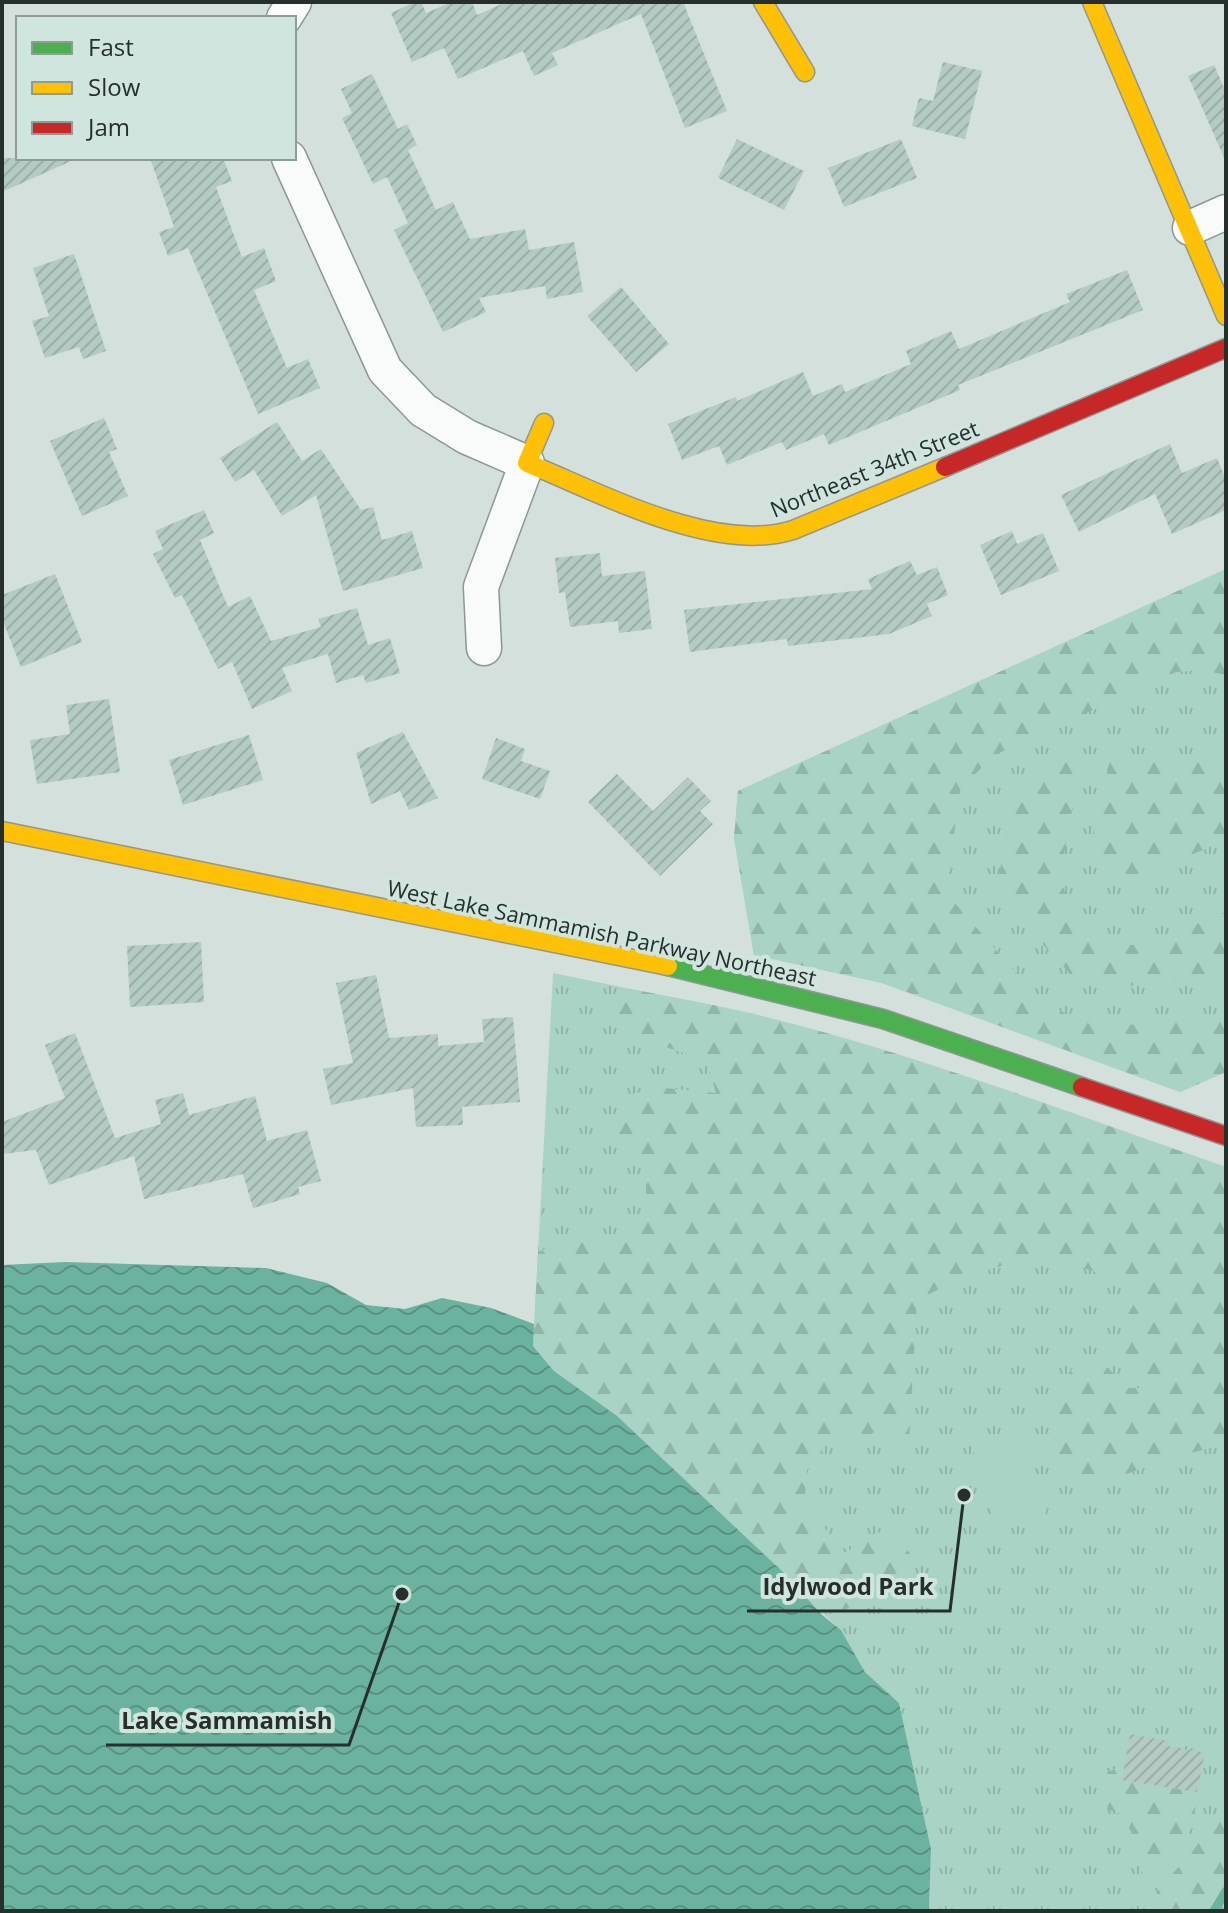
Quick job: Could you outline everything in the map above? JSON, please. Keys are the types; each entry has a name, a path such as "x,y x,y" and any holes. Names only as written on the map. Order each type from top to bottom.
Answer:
{"main road":[{"path":"763,2 805,72"},
{"path":"1092,2 1226,316"},
{"name":"Northeast 34th Street","path":"527,463 671,519 719,532 772,535 816,522 1226,348"},
{"path":"527,463 544,423"},
{"name":"West Lake Sammamish Parkway Northeast","path":"2,831 735,980 883,1019 1226,1136"}],"street":[{"path":"290,160 385,370 423,410 467,437 527,463 481,587 484,648"},
{"path":"1190,228 1226,212"}],"green space":[{"path":"1226,569 1226,1072 1180,1092 882,983 754,955 734,838 738,791"},
{"path":"1226,569 1226,675 1202,670 1176,672 1001,752 960,791 948,885 954,902 1043,1004 1095,1026 1226,1021 1226,1072 1180,1092 882,983 754,955 734,838 738,791"},
{"path":"1083,747 1060,877 1068,902 1091,931 1113,946 1147,944 1226,912 1226,981 1097,987 1071,975 1009,907 998,882 1013,793 1025,777"},
{"path":"1111,754 1221,764 1226,757 1226,840 1119,886 1105,880 1089,856"},
{"path":"553,973 762,1016 973,1079 1226,1167 1226,1911 929,1911 931,1849 899,1703 865,1672 841,1630 533,1346"},
{"path":"631,989 746,1012 880,1049 996,1086 1226,1167 1226,1470 1222,1445 1163,1460 1114,1479 1053,1473 1048,1402 1072,1369 1094,1356 1130,1388 1143,1388 1142,1378 1119,1344 1125,1319 1140,1294 1095,1272 1046,1259 1017,1262 980,1273 943,1287 917,1302 909,1442 882,1428 857,1441 826,1444 807,1470 805,1495 841,1555 878,1532 904,1546 916,1561 902,1605 883,1601 821,1614 785,1574 617,1416 554,1371 533,1346 538,1252 582,1236 606,1240 633,1228 646,1199 646,1167 617,1148 614,1121 631,1094 664,1088 716,1093 706,1060 634,1037 614,1026 614,998"},
{"path":"1023,1428 1046,1513 995,1526 971,1442"},
{"path":"1124,1764 1122,1780 1197,1792 1194,1820 1187,1838 1144,1889 1140,1854 1124,1815 1109,1810 1102,1796 1107,1773"},
{"path":"1226,1804 1226,1911 1148,1911 1160,1887 1190,1855"}],"water":[{"path":"65,1262 266,1268 327,1283 366,1305 405,1309 442,1298 491,1308 534,1324 533,1346 554,1371 617,1416 785,1574 821,1614 841,1630 865,1672 899,1703 931,1849 929,1911 2,1911 2,1265"}],"building":[{"path":"421,2 426,13 452,2 472,2 477,15 506,2 683,2 727,111 685,128 641,14 552,53 558,65 534,76 523,51 458,79 444,48 412,62 391,13"},
{"path":"943,62 982,71 965,139 912,126 919,98 933,101"},
{"path":"1214,65 1226,92 1226,162 1188,76"},
{"path":"372,74 398,129 407,124 417,145 408,150 436,210 453,202 470,239 525,229 529,250 574,242 583,292 547,299 545,286 479,298 486,312 443,332 394,230 408,223 387,177 373,184 342,118 352,113 341,89"},
{"path":"737,139 804,171 784,210 718,178"},
{"path":"901,139 917,178 844,207 828,168"},
{"path":"2,158 74,160 2,192"},
{"path":"151,160 224,160 232,181 216,187 242,257 264,248 276,281 254,290 287,368 308,359 320,388 258,414 188,248 168,256 159,232 174,227"},
{"path":"74,254 106,351 83,359 79,347 45,358 32,321 49,316 33,268"},
{"path":"1127,270 1143,310 958,385 960,390 829,445 824,434 786,450 782,442 727,465 719,446 682,460 668,424 736,397 737,401 803,372 813,396 842,384 845,392 911,364 906,351 951,331 959,349 1070,302 1066,294"},
{"path":"621,287 669,344 636,372 587,316"},
{"path":"104,418 117,449 109,452 128,496 82,516 50,441"},
{"path":"277,422 302,461 321,449 361,510 373,507 382,540 412,531 423,568 343,591 316,495 282,516 254,470 235,482 220,458"},
{"path":"1170,444 1182,473 1217,458 1226,480 1226,510 1172,534 1155,494 1079,532 1061,495"},
{"path":"204,510 214,533 200,540 228,607 250,596 271,641 321,627 318,619 357,608 368,645 390,638 400,673 366,683 363,675 336,683 328,654 282,668 292,691 252,709 232,662 218,669 182,595 175,598 153,554 163,549 155,531"},
{"path":"1012,531 1017,544 1043,533 1059,571 1001,595 980,545"},
{"path":"600,553 602,576 645,571 652,629 619,633 618,621 570,627 565,592 559,593 555,558"},
{"path":"910,561 917,575 937,567 948,595 927,604 932,616 889,634 788,646 787,639 690,652 684,610 872,589 868,579"},
{"path":"55,574 82,642 21,667 2,619 2,595"},
{"path":"109,699 120,772 37,784 30,740 70,734 66,705"},
{"path":"403,732 438,798 409,810 400,791 371,804 356,753"},
{"path":"249,735 263,780 183,805 169,760"},
{"path":"496,738 525,749 521,761 550,771 540,799 482,779"},
{"path":"617,774 653,811 688,777 711,801 700,811 713,824 660,876 588,802"},
{"path":"201,942 204,1002 130,1007 127,946"},
{"path":"376,975 389,1038 438,1034 438,1046 484,1042 482,1019 513,1017 520,1102 462,1107 463,1125 416,1127 413,1088 331,1105 323,1069 353,1063 336,983"},
{"path":"75,1033 115,1138 161,1124 155,1100 183,1093 189,1115 255,1096 267,1141 307,1130 321,1181 298,1187 300,1194 253,1208 243,1174 144,1199 134,1156 49,1185 36,1150 2,1154 2,1122 65,1098 45,1045"},
{"path":"1130,1734 1168,1741 1167,1746 1205,1753 1197,1792 1122,1780"}],"waterway":[{"path":"1214,1911 1226,1891"}],"traffic: fast":[{"path":"668,966 883,1019 1082,1087"}],"traffic: slow":[{"path":"763,2 805,72"},
{"path":"1092,2 1226,316"},
{"path":"544,423 527,463 658,517 729,534 762,535 793,530 945,467"},
{"path":"2,831 668,966"}],"traffic: jam":[{"path":"945,467 1226,348"},
{"path":"1082,1087 1226,1136"}],"place":[{"name":"Idylwood Park","path":"964,1495"},
{"name":"Lake Sammamish","path":"402,1594"}]}
